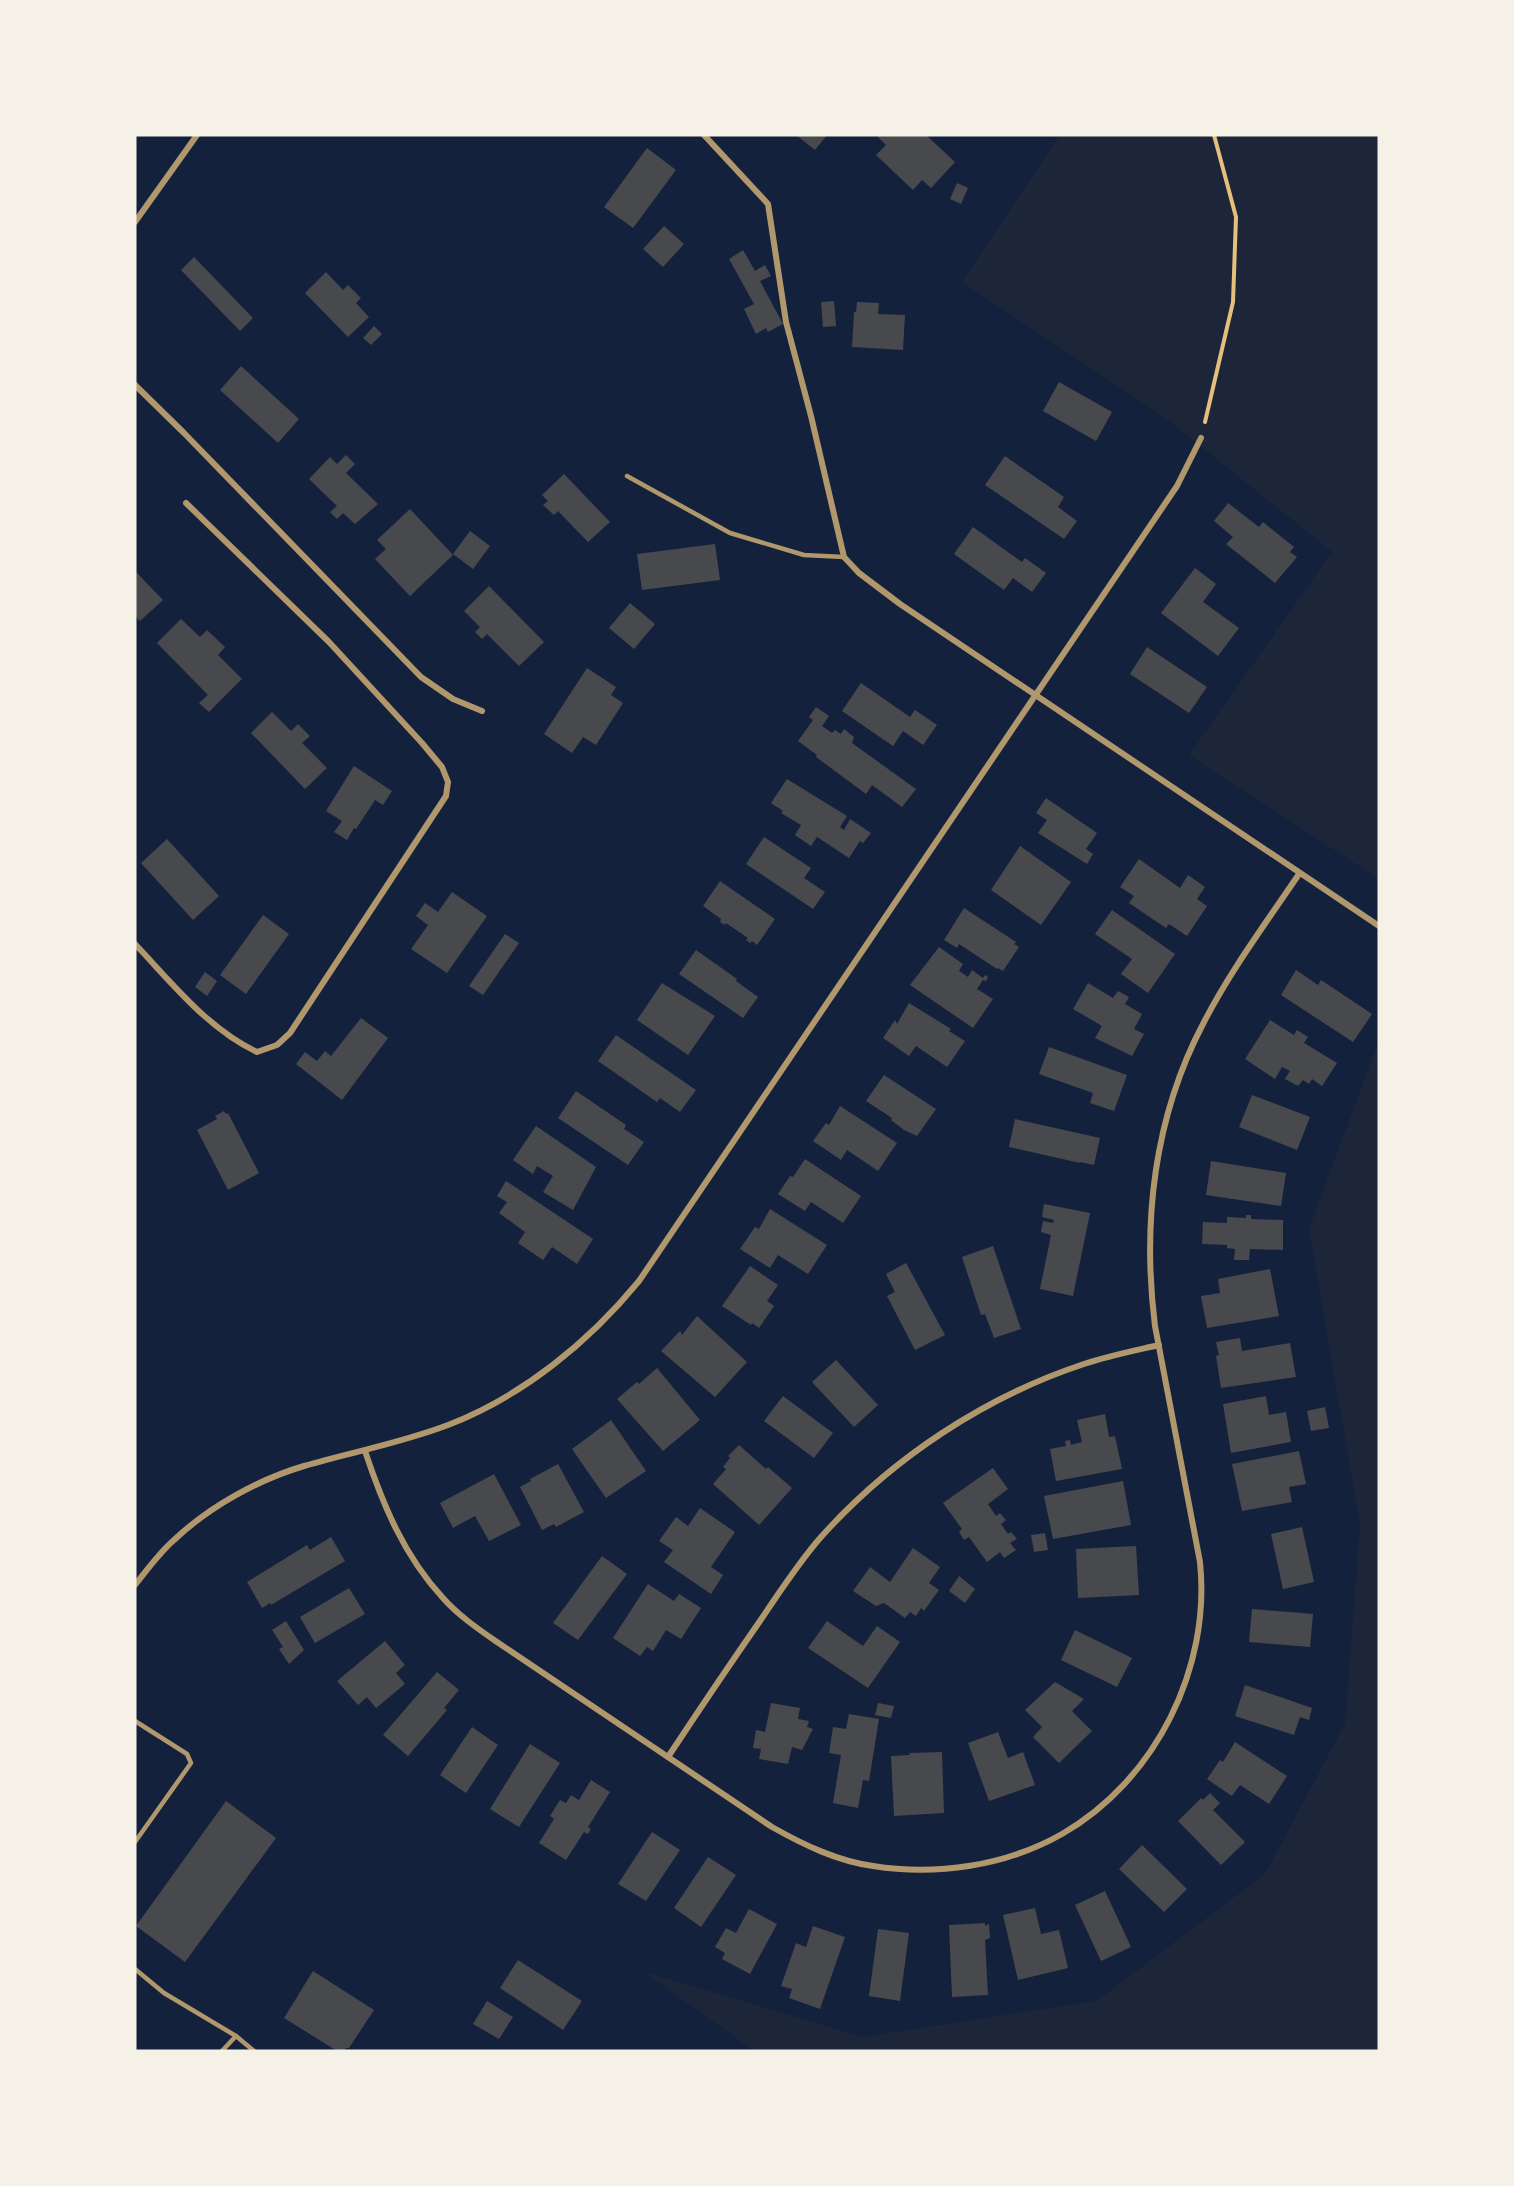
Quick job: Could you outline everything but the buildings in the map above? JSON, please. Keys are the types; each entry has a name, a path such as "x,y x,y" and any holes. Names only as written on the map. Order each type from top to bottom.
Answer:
{"street":[{"path":"135,222 197,135"},
{"path":"704,135 768,204 786,322 844,557 859,573 900,604 1379,926"},
{"path":"135,385 422,677 453,699 482,711"},
{"path":"135,1585 173,1541 194,1523 243,1491 302,1467 365,1451 449,1425 500,1400 551,1366 595,1330 615,1310 639,1281 1036,696 1177,486 1201,438"},
{"path":"135,944 211,1023 238,1043 257,1052 278,1045 290,1033 446,796 448,782 442,767 422,742 329,642 186,503"},
{"path":"365,1451 381,1499 413,1561 443,1599 459,1614 497,1642 787,1835 831,1855 872,1866 929,1870 960,1868 985,1862 1020,1852 1062,1834 1097,1810 1135,1772 1165,1729 1188,1675 1201,1623 1200,1562 1158,1345 1151,1294 1150,1229 1158,1155 1170,1107 1190,1052 1207,1016 1231,975 1299,874"},
{"path":"668,1757 737,1653 805,1558 844,1513 892,1469 968,1417 1015,1392 1083,1364 1158,1345"}],"lane":[{"path":"627,476 730,533 804,555 844,557"},
{"path":"135,1721 187,1754 190,1763 135,1842"},
{"path":"135,1969 164,1993 236,2036 254,2051"},
{"path":"222,2051 236,2036"}],"path":[{"path":"1201,438 1233,302 1236,217 1214,135"}],"shaded area":[{"path":"1060,135 1379,135 1379,879 1189,755 1332,552 1172,423 962,282"},
{"path":"1379,1040 1379,2051 755,2051 642,1971 863,2037 1096,2001 1265,1874 1345,1724 1360,1525 1309,1229"}]}
